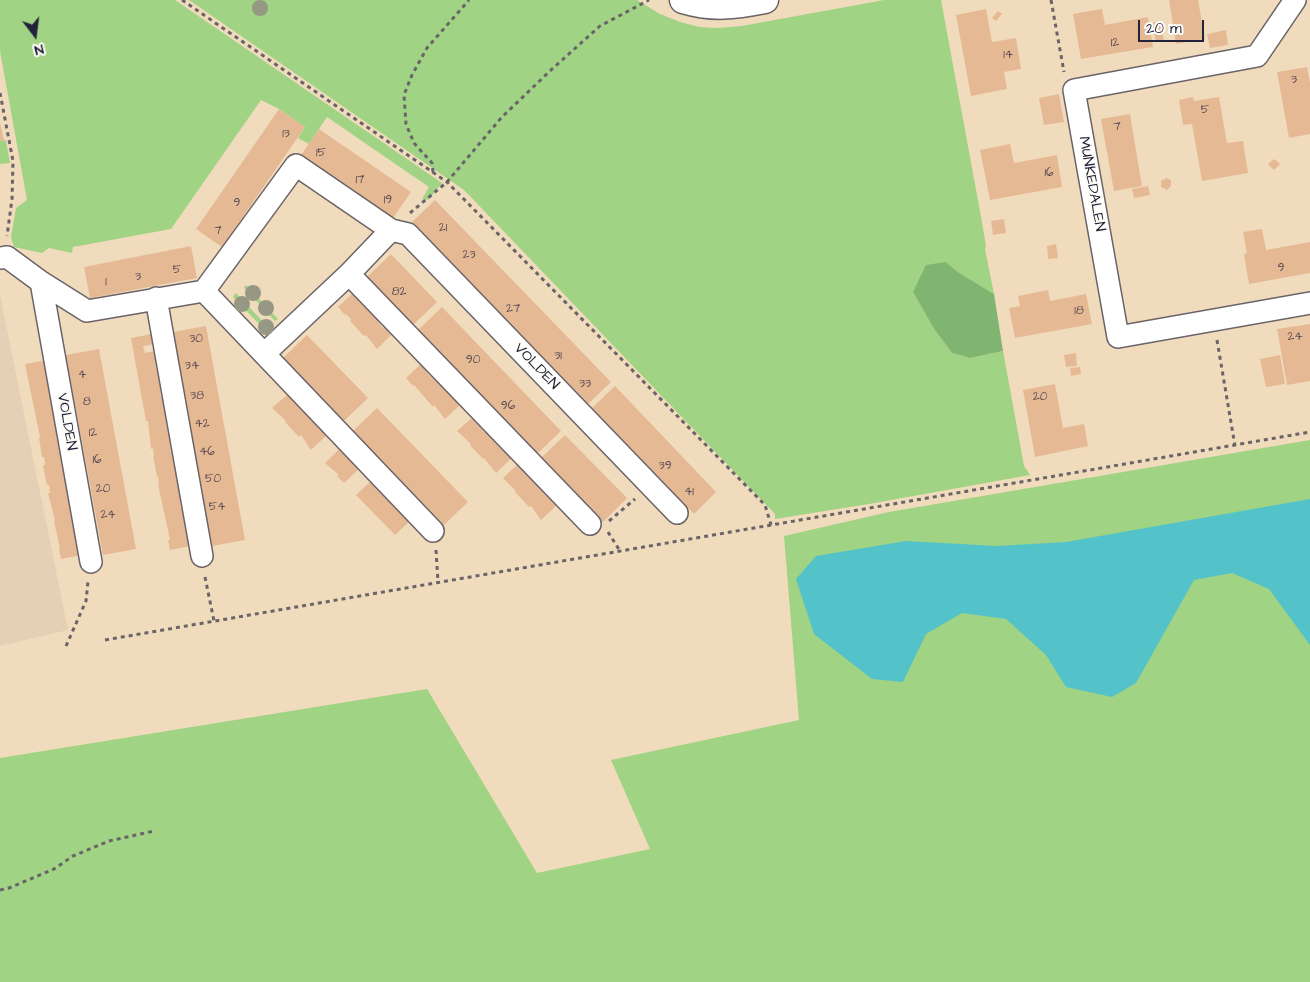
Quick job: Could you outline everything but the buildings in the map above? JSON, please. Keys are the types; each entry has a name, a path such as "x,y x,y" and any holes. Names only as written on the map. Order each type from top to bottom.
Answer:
{"street":[{"path":"683,0 714,6 733,6 765,0"},
{"path":"1074,90 1257,56 1295,0"},
{"name":"MUNKEDALEN","path":"1074,90 1118,337 1310,303"},
{"name":"VOLDEN","path":"204,290 296,165 391,230 408,234 677,512"},
{"path":"264,354 349,274 391,230"},
{"path":"3,258 87,310 204,290 433,531"},
{"path":"349,274 590,524"},
{"name":"VOLDEN","path":"41,282 91,562"},
{"path":"156,298 202,556"}],"path":[{"path":"182,0 447,182 765,505 771,525"},
{"path":"433,172 432,163 414,143 406,124 404,95 412,75 427,48 469,0"},
{"path":"391,230 447,182 502,117 586,38 600,26 649,0"},
{"path":"1051,0 1064,74 1074,90"},
{"path":"0,93 13,161 12,200 3,258"},
{"path":"1213,320 1235,446"},
{"path":"105,640 1310,432"},
{"path":"620,551 604,525 651,485"},
{"path":"433,531 438,582"},
{"path":"202,556 214,620"},
{"path":"66,646 86,601 91,562"},
{"path":"0,890 10,888 54,869 73,856 109,841 154,831"}],"shaded area":[{"path":"0,295 68,630 0,646"}],"green space":[{"path":"0,0 175,0 442,183 428,200 422,199 429,187 327,117 309,144 298,138 305,127 279,109 261,100 171,229 73,247 72,253 49,248 42,253 14,247 11,237 16,208 27,200 0,51"},
{"path":"189,0 637,0 660,14 680,22 699,27 717,28 742,26 884,0 941,0 994,294 958,272 946,262 913,292 934,329 952,353 970,358 1003,351 1024,466 1030,475 775,519 775,514 464,190"},
{"path":"0,141 6,141 10,163 0,164"},
{"path":"946,262 958,272 994,294 1003,351 970,358 952,353 934,329 913,292 926,265"},
{"path":"246,285 278,319 275,321 244,288"},
{"path":"236,293 268,327 265,330 233,297"},
{"path":"1310,440 1310,982 0,982 0,758 427,689 537,873 650,849 611,760 799,720 784,536 889,512"}],"water":[{"path":"1310,499 1310,645 1269,589 1232,573 1194,580 1136,683 1112,697 1066,687 1046,655 1006,619 962,613 926,634 903,682 872,679 814,634 796,579 816,556 906,541 997,546 1066,542"}]}
